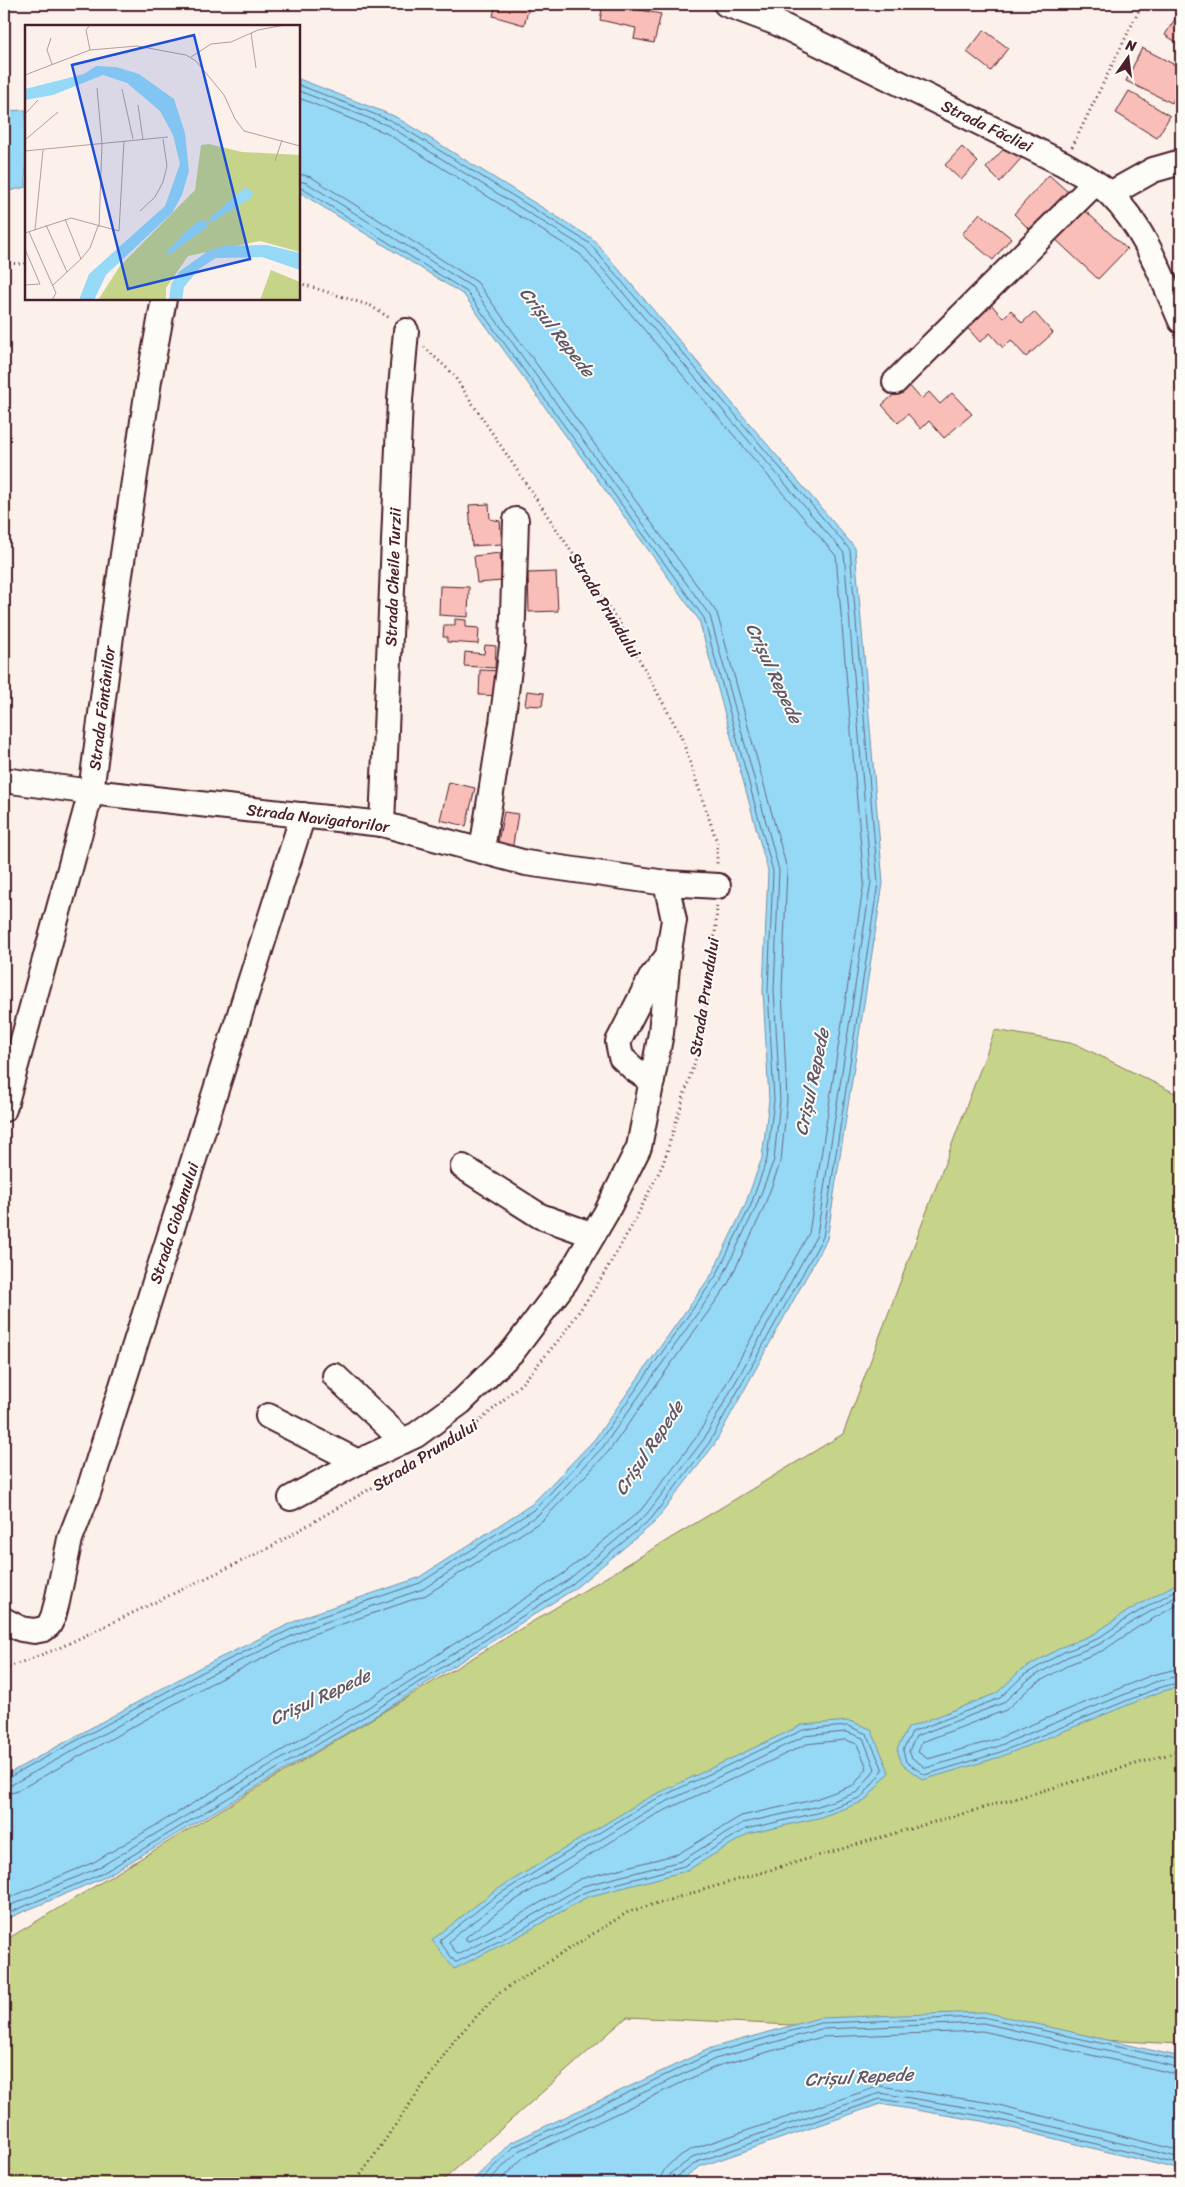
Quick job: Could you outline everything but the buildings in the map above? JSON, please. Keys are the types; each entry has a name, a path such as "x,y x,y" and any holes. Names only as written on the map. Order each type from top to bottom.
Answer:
{"street":[{"name":"Strada Făcliei","path":"726,4 777,23 1064,164 1103,189 1130,216 1147,244 1181,321"},
{"path":"895,382 1103,189 1153,170 1181,162"},
{"name":"Strada Fântânilor","path":"4,1109 91,792 112,628 148,381 164,300"},
{"name":"Strada Cheile Turzii","path":"382,824 400,400 406,331"},
{"path":"482,850 512,646 516,520"},
{"name":"Strada Navigatorilor","path":"4,780 91,792 382,824 526,863 666,883 718,886"},
{"name":"Strada Ciobanului","path":"4,1620 21,1629 34,1631 44,1628 54,1617 70,1539 88,1492 303,816"},
{"name":"Strada Prundului","path":"291,1498 358,1462 416,1435 461,1402 513,1351 566,1282 593,1235 639,1146 661,1033 668,956 674,920 666,883"},
{"path":"652,1081 634,1069 621,1057 618,1042 652,976 668,956"},
{"path":"463,1167 540,1216 593,1235"},
{"path":"335,1376 403,1441"},
{"path":"268,1416 358,1462"}],"path":[{"path":"1064,164 1142,4"},
{"path":"4,264 25,264"},
{"name":"Strada Prundului","path":"4,1669 59,1648 267,1549 469,1431 523,1382 562,1336 596,1287 632,1226 663,1164 701,1041 716,925 718,886 717,842 681,736 620,624 452,373 406,331 372,306 300,283"},
{"path":"355,2183 456,2038 500,1992 628,1912 1181,1751"}],"green space":[{"path":"995,1030 1076,1044 1181,1096 1181,2044 627,2017 440,2183 4,2183 4,1941 843,1434"}],"water":[{"name":"Crișul Repede","path":"300,79 394,116 593,239 855,548 883,883 827,1239 714,1445 654,1523 574,1589 380,1713 103,1878 4,1920 4,1776 199,1668 306,1616 418,1578 532,1504 594,1440 712,1274 745,1205 762,1158 769,1100 763,990 768,871 699,620 464,295 300,193"},
{"path":"25,110 25,187 4,192 4,111"},
{"path":"1181,1581 1181,1686 1160,1692 1000,1757 923,1780 902,1764 897,1749 908,1728 997,1693 1020,1671 1062,1647 1094,1634 1128,1611"},
{"path":"849,1721 871,1729 889,1772 865,1801 818,1818 748,1834 686,1871 587,1897 519,1936 454,1969 432,1940 493,1892 646,1799 802,1725"},
{"name":"Crișul Repede","path":"984,2012 1181,2057 1181,2170 987,2122 880,2104 699,2167 676,2183 470,2183 512,2142 711,2048 819,2018"}]}
